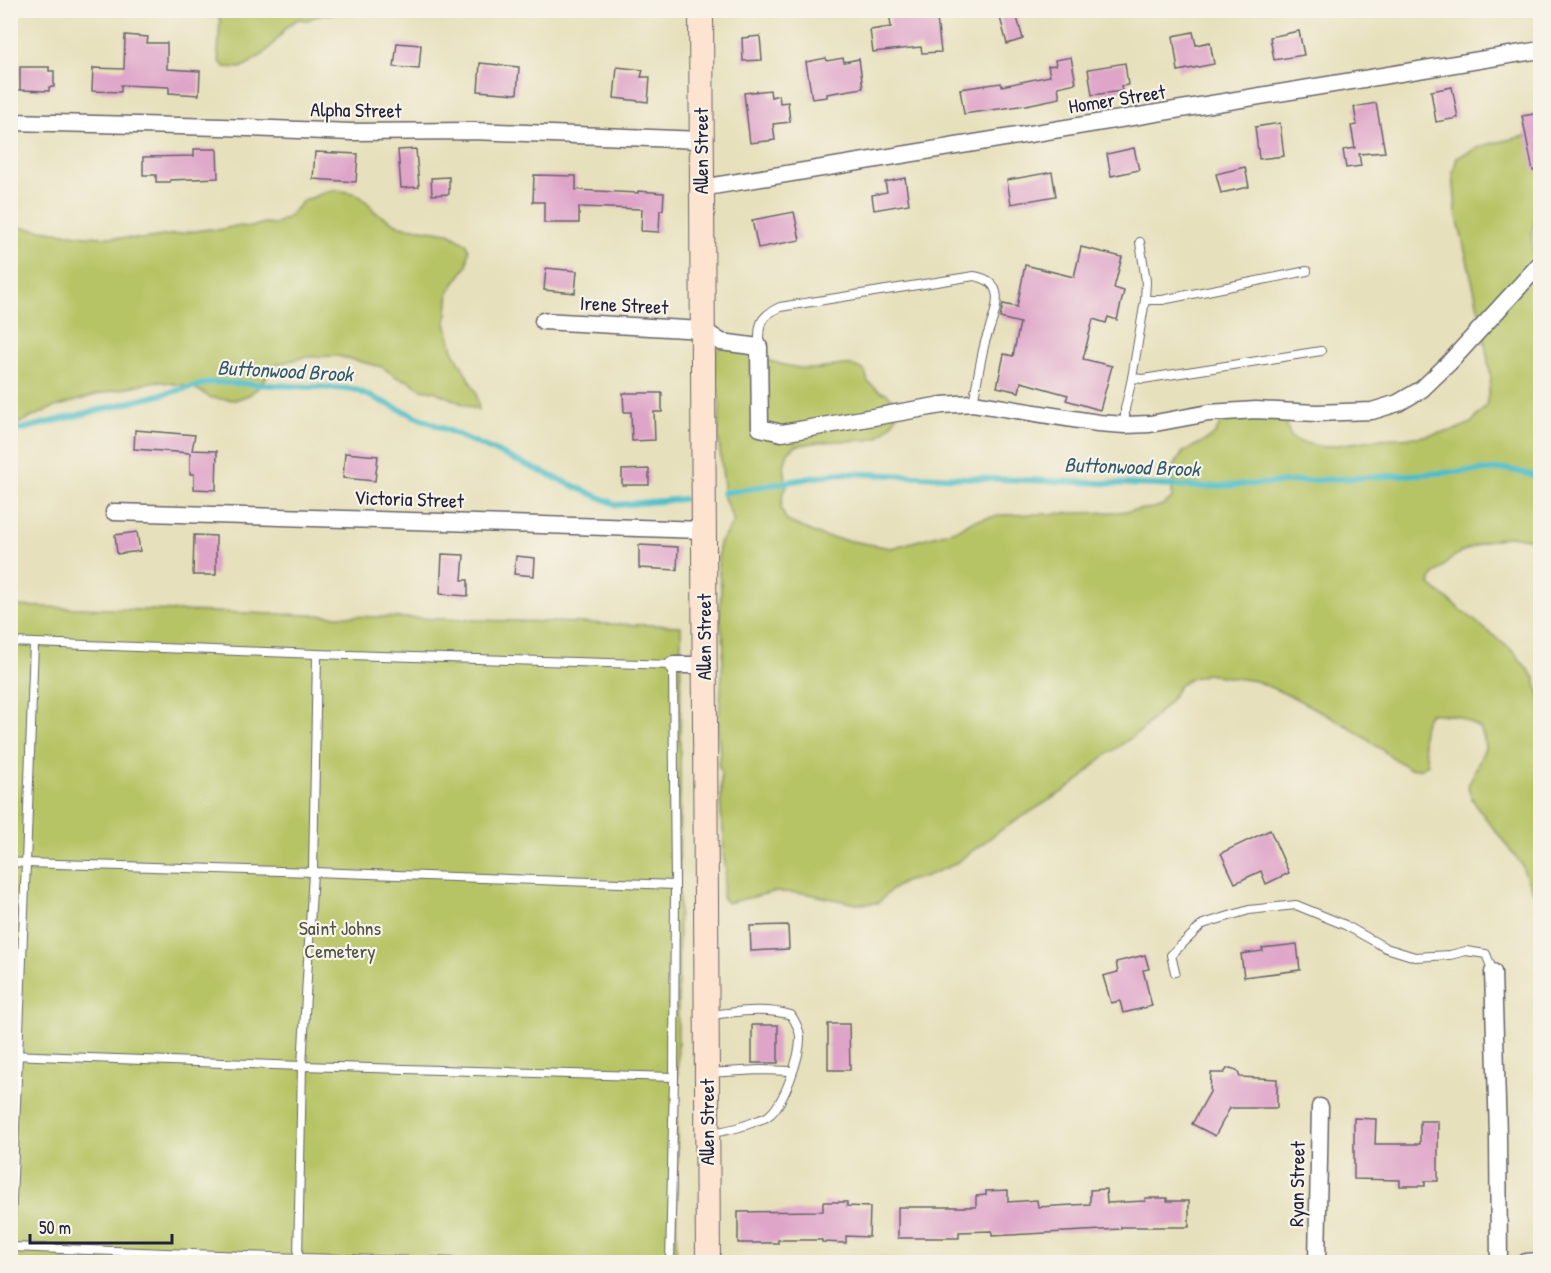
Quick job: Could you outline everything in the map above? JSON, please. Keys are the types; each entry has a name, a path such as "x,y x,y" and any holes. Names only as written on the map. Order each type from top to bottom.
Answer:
{"street":[{"name":"Allen Street","path":"701,10 708,1263"},
{"name":"Homer Street","path":"701,188 1540,50"},
{"name":"Alpha Street","path":"10,122 351,132 485,131 701,140"},
{"path":"703,330 721,342 759,347 760,428 782,433 942,405 973,403 1098,423 1125,425 1150,424 1209,413 1256,410 1372,411 1398,403 1422,389 1540,264"},
{"name":"Irene Street","path":"543,321 703,330"},
{"name":"Victoria Street","path":"114,512 704,530"},
{"path":"673,665 704,665"},
{"path":"1493,972 1499,1263"},
{"name":"Ryan Street","path":"1317,1263 1320,1107"},
{"path":"1526,1263 1540,1261"}],"lane":[{"path":"1125,425 1125,409 1145,300 1146,281 1140,242"},
{"path":"1145,300 1162,300 1307,271"},
{"path":"759,347 759,327 769,312 780,307 974,276 984,278 992,284 996,292 996,306 985,343 973,403"},
{"path":"1132,378 1143,379 1321,351"},
{"path":"10,642 673,665 675,885 670,1263"},
{"path":"11,1263 14,1055 26,862 34,643"},
{"path":"298,1260 302,1066 313,872 317,654"},
{"path":"10,862 675,885"},
{"path":"1175,972 1171,955 1203,924 1249,910 1296,905 1345,925 1386,948 1415,957 1450,955 1466,951 1486,954 1493,972"},
{"path":"707,1016 761,1010 781,1012 791,1015 797,1023 800,1036 797,1055 784,1097 768,1116 727,1131 707,1133"},
{"path":"14,1055 674,1077"},
{"path":"707,1073 792,1071"},
{"path":"11,1247 298,1260 462,1263"}],"green space":[{"path":"215,11 364,11 320,15 307,20 298,19 285,28 264,54 241,68 225,67 220,62 218,53 220,20"},
{"path":"1525,136 1540,137 1540,195 1532,233 1533,279 1540,344 1540,541 1510,536 1487,541 1451,559 1432,577 1430,585 1514,652 1535,678 1540,698 1540,742 1537,769 1540,802 1540,902 1521,864 1471,797 1468,786 1485,748 1480,728 1458,716 1430,713 1423,731 1423,744 1428,764 1419,769 1408,768 1349,727 1295,698 1256,681 1206,674 1190,679 1179,686 1170,701 1142,730 1097,762 1082,778 1064,791 1001,830 953,865 924,877 904,882 891,890 878,903 857,904 804,893 774,892 727,903 722,897 726,869 723,854 721,771 718,764 724,644 720,619 721,586 718,566 719,543 734,522 722,493 724,486 718,435 720,407 714,362 720,337 760,357 784,365 808,369 844,365 857,367 865,371 868,382 896,402 896,416 891,425 878,437 868,440 818,442 796,446 788,452 784,466 787,486 783,492 781,509 787,521 822,536 891,548 959,529 972,521 1001,515 1118,512 1153,508 1163,505 1172,498 1173,468 1183,452 1215,434 1224,417 1282,415 1291,437 1300,442 1323,447 1380,439 1418,437 1455,430 1471,423 1486,406 1491,379 1481,319 1456,212 1453,173 1457,157 1485,145"},
{"path":"337,190 357,194 375,212 400,226 449,233 466,243 469,250 467,266 449,291 446,323 453,350 476,392 479,411 434,391 421,389 409,381 396,377 382,367 337,356 304,357 275,365 259,387 249,395 235,400 211,398 193,387 156,381 52,408 11,427 11,226 86,236 143,239 209,229 251,227 264,223 275,224 288,217 303,201"},
{"name":"Saint Johns Cemetery","path":"11,606 681,626 676,1262 11,1262"}],"building":[{"path":"889,10 936,10 941,52 922,53 921,47 873,52 870,30 891,27"},
{"path":"998,10 1015,10 1023,39 1007,44"},
{"path":"1299,31 1304,55 1274,60 1270,37"},
{"path":"1193,32 1196,45 1210,42 1214,64 1178,71 1173,36"},
{"path":"125,35 148,37 147,43 167,43 167,69 200,71 199,95 169,93 169,87 121,85 121,92 92,91 93,68 124,69"},
{"path":"760,36 762,60 743,61 742,38"},
{"path":"397,43 421,45 419,69 394,67"},
{"path":"1071,57 1076,83 1058,87 1060,98 964,114 960,89 1001,83 1002,86 1050,76 1048,66 1056,65 1055,60"},
{"path":"826,58 827,61 843,58 844,62 859,59 863,88 812,99 806,62"},
{"path":"480,63 519,67 517,94 478,91"},
{"path":"1125,63 1128,85 1121,86 1122,91 1092,95 1088,69"},
{"path":"20,67 49,67 49,71 54,71 54,87 49,87 49,91 20,90"},
{"path":"617,67 643,70 641,77 650,77 648,102 614,98"},
{"path":"1452,87 1458,118 1436,122 1431,91"},
{"path":"770,90 771,97 779,95 780,103 788,102 790,122 773,124 775,140 750,143 744,93"},
{"path":"1376,103 1385,152 1359,154 1361,166 1346,168 1343,150 1355,148 1351,126 1357,125 1354,107"},
{"path":"1540,113 1540,171 1533,171 1522,116"},
{"path":"1280,123 1284,156 1259,159 1255,127"},
{"path":"1134,148 1139,170 1111,176 1107,154"},
{"path":"194,149 217,149 218,178 156,182 156,175 143,175 143,157 194,156"},
{"path":"416,149 419,187 401,188 398,150"},
{"path":"315,152 358,154 356,182 313,179"},
{"path":"1245,167 1249,187 1221,193 1216,174"},
{"path":"1052,172 1056,196 1011,204 1007,180"},
{"path":"534,175 576,176 576,190 664,193 663,210 660,210 659,232 641,231 642,209 579,207 579,223 544,223 544,202 533,202"},
{"path":"449,177 449,194 432,195 431,178"},
{"path":"905,178 909,204 874,210 872,195 887,192 885,182"},
{"path":"794,212 800,240 758,248 752,220"},
{"path":"1081,247 1122,257 1114,288 1124,291 1117,320 1108,317 1106,323 1093,319 1083,359 1112,366 1100,410 1066,400 1068,395 1021,382 1019,392 997,387 1004,354 1013,356 1020,323 1000,318 1003,304 1017,307 1025,265 1074,277"},
{"path":"546,268 577,271 575,293 544,290"},
{"path":"623,393 662,393 662,412 654,412 655,440 632,441 631,412 624,412"},
{"path":"135,430 195,435 192,450 217,451 216,490 194,489 194,474 190,474 190,453 134,449"},
{"path":"345,453 378,456 375,481 343,478"},
{"path":"649,469 649,485 622,485 622,470"},
{"path":"137,532 140,551 117,554 115,535"},
{"path":"194,535 216,536 216,575 193,575"},
{"path":"639,545 678,547 677,570 639,568"},
{"path":"442,554 464,555 462,580 468,580 468,596 440,594"},
{"path":"516,556 535,558 534,576 514,574"},
{"path":"1270,830 1289,873 1266,884 1261,871 1235,883 1221,853"},
{"path":"788,925 789,949 751,951 750,926"},
{"path":"1297,944 1300,970 1244,977 1241,954 1263,951 1262,948"},
{"path":"1145,955 1149,969 1143,970 1152,1006 1123,1013 1120,1001 1111,1003 1103,976 1118,972 1116,962"},
{"path":"828,1024 849,1024 850,1070 828,1070"},
{"path":"752,1025 778,1025 778,1063 752,1063"},
{"path":"1230,1068 1237,1070 1240,1077 1277,1079 1277,1108 1230,1108 1215,1136 1192,1124 1210,1092 1211,1073 1224,1073"},
{"path":"1354,1118 1376,1119 1375,1144 1420,1144 1420,1121 1438,1121 1438,1181 1425,1181 1425,1186 1400,1186 1400,1180 1354,1179"},
{"path":"1106,1189 1107,1203 1145,1201 1145,1198 1189,1201 1189,1227 1121,1227 1121,1229 992,1236 992,1231 959,1232 959,1238 898,1238 898,1207 976,1207 976,1196 986,1195 986,1191 1008,1190 1008,1202 1037,1200 1038,1207 1090,1204 1090,1190"},
{"path":"823,1202 847,1202 847,1206 870,1207 869,1237 846,1236 846,1243 822,1242 822,1240 778,1240 778,1243 738,1243 738,1212 823,1211"}],"waterway":[{"name":"Buttonwood Brook","path":"10,432 212,382 354,389 617,505 683,499"},
{"name":"Buttonwood Brook","path":"723,493 840,473 1204,487 1507,469 1540,477"}]}
